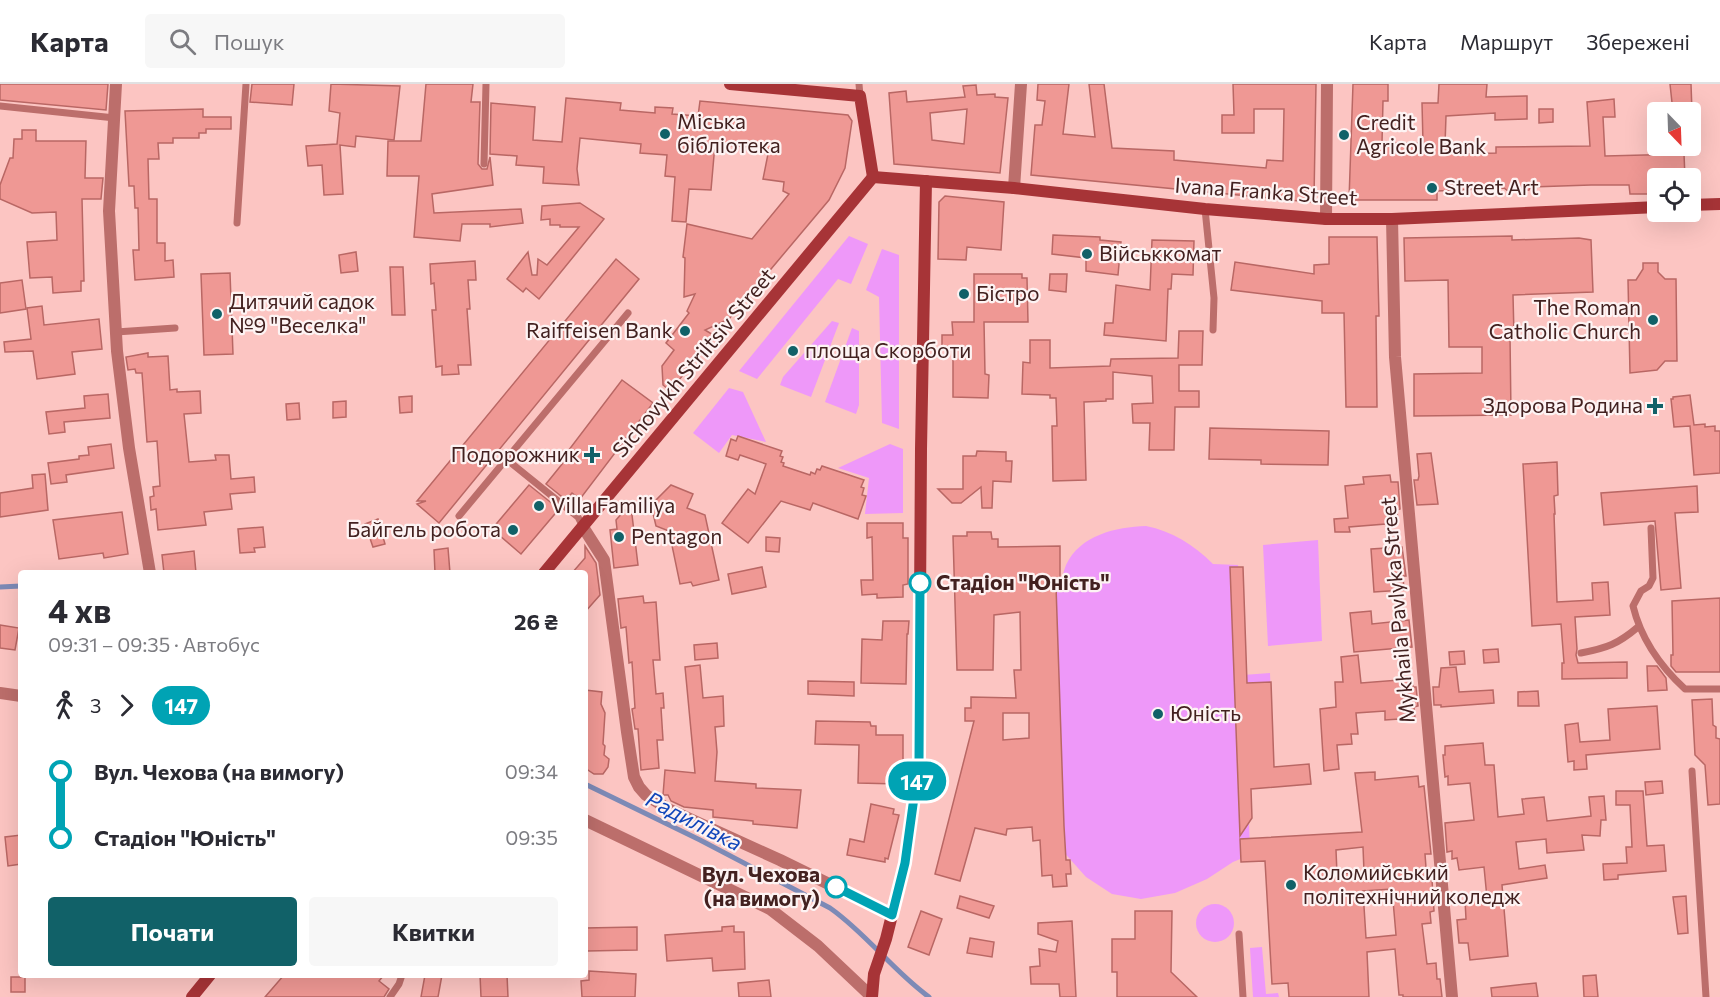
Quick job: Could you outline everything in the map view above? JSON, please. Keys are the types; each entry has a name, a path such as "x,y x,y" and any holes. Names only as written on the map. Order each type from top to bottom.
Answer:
{"street":[{"path":"116,84 109,211 116,332 129,448 149,570"},
{"path":"730,84 860,90 873,177"},
{"path":"1014,188 1021,84"},
{"path":"1326,219 1327,84"},
{"name":"Ivana Franka Street","path":"873,177 1014,188 1205,209 1326,219 1392,219 1647,207"},
{"name":"Sichovykh Striltsiv Street","path":"547,570 873,177"},
{"path":"872,997 874,974 886,939 905,863 919,761 926,181"},
{"path":"1701,205 1720,204"},
{"name":"Mykhaila Pavlyka Street","path":"1392,219 1395,357 1452,997"},
{"path":"583,527 604,560 627,732 634,777 639,787 646,795 670,810 780,860 892,915"},
{"path":"0,693 18,696"},
{"path":"588,821 770,909 818,946 872,997"},
{"path":"192,997 208,978"}],"lane":[{"path":"237,223 246,84"},
{"path":"484,164 486,84"},
{"path":"0,106 115,118"},
{"path":"1205,209 1214,298 1213,330"},
{"path":"459,516 628,313"},
{"path":"116,332 175,328"},
{"path":"506,459 578,517 583,527"},
{"path":"1651,528 1653,578 1649,586 1641,591 1633,606 1638,627 1647,644 1675,680 1685,689 1720,689"},
{"path":"1581,653 1606,648 1638,627"},
{"path":"1692,771 1706,997"},
{"path":"1239,934 1244,997"},
{"path":"390,997 401,978"}],"shaded area":[{"path":"849,236 868,244 851,284 838,279 757,379 739,371"},
{"path":"882,249 899,255 899,429 882,423 879,297 866,290"},
{"path":"832,321 839,323 811,397 780,385 783,377"},
{"path":"852,328 859,331 859,405 856,414 825,402"},
{"path":"729,388 743,392 766,442 732,435 719,453 693,433"},
{"path":"890,444 903,449 903,513 865,514 869,478 838,468"},
{"name":"Юність","path":"1146,526 1165,531 1182,540 1213,564 1238,565 1243,675 1270,673 1273,753 1247,755 1250,855 1233,862 1207,879 1175,893 1141,899 1112,894 1086,877 1061,849 1038,589 1060,588 1065,568 1072,555 1090,540 1123,528"},
{"path":"1318,540 1322,641 1268,646 1263,545"},
{"path":"1215,904 1228,910 1234,923 1228,936 1215,942 1202,936 1196,923 1202,910"},
{"path":"1262,947 1266,994 1278,993 1279,997 1253,997 1250,948"}],"building":[{"path":"0,84 108,84 106,110 0,100"},
{"path":"252,84 294,84 292,105 250,102"},
{"path":"331,84 400,86 394,140 356,136 355,147 340,145 343,194 324,195 322,165 308,166 306,146 337,144 340,113 329,111"},
{"path":"426,84 473,84 471,102 480,102 478,164 482,169 487,169 490,157 493,185 432,194 434,213 521,209 523,223 490,227 490,224 462,224 460,241 414,237 419,176 387,176 388,141 421,141"},
{"path":"1038,84 1069,84 1063,134 1095,137 1089,84 1104,84 1112,148 1174,151 1174,160 1266,168 1267,160 1283,161 1284,109 1254,109 1254,133 1222,133 1222,115 1234,115 1233,84 1316,84 1314,198 1310,202 1031,175 1035,125 1042,125 1045,101 1037,100"},
{"path":"1353,84 1388,84 1388,101 1383,101 1382,143 1423,143 1422,103 1438,103 1439,84 1487,84 1486,97 1527,96 1527,119 1495,120 1495,113 1446,116 1445,145 1450,145 1450,153 1496,153 1496,147 1590,146 1587,102 1614,99 1615,117 1603,117 1605,156 1684,156 1685,168 1647,168 1647,194 1630,194 1629,185 1591,185 1531,187 1529,190 1508,191 1504,188 1437,191 1437,200 1349,200"},
{"path":"1670,84 1691,84 1692,102 1672,102"},
{"path":"976,85 977,95 995,94 995,97 1008,98 1000,173 894,164 889,93 906,91 907,102 965,97 963,86","holes":["967,109 964,144 932,140 930,113"]},
{"path":"566,98 621,103 620,110 655,113 655,107 673,108 672,114 698,116 700,101 848,115 852,121 845,168 829,200 729,319 705,330 715,336 670,391 663,385 662,366 674,350 666,343 689,313 687,311 695,294 684,297 685,258 683,257 687,224 752,239 789,194 783,191 784,182 763,179 769,149 715,144 711,190 689,189 686,222 672,221 675,177 665,176 667,155 640,153 641,144 580,138 577,169 579,185 543,183 544,167 516,165 517,156 490,154 491,103 535,107 533,140 562,142"},
{"path":"203,109 203,117 231,117 231,129 206,129 206,133 199,133 199,138 173,138 173,143 158,143 159,159 148,159 149,199 157,199 157,243 165,243 165,261 173,260 174,277 135,280 133,250 139,250 138,208 135,208 134,186 129,186 125,111"},
{"path":"1539,109 1553,109 1553,122 1539,123"},
{"path":"22,130 36,130 36,141 86,141 85,178 103,178 101,199 82,199 84,281 81,281 81,291 53,293 52,277 30,278 27,242 57,240 56,212 32,213 0,199 0,185 10,158 13,158 14,139 22,139"},
{"path":"945,196 1004,202 1001,250 967,247 966,260 938,259 939,202"},
{"path":"580,203 604,219 539,299 526,288 523,292 507,279 528,252 532,275 537,275 538,259 547,265 579,227 560,227 560,225 550,225 550,219 541,220 542,206"},
{"path":"1053,235 1100,237 1100,240 1121,242 1118,275 1086,271 1086,258 1052,254"},
{"path":"1512,236 1512,240 1579,238 1591,240 1593,292 1513,295 1514,336 1510,336 1511,415 1414,416 1414,374 1482,373 1482,347 1449,347 1448,280 1405,281 1404,238"},
{"path":"1329,237 1377,237 1379,316 1376,316 1377,407 1346,407 1344,313 1322,313 1322,301 1231,290 1235,262 1314,274 1314,265 1329,264"},
{"path":"1152,240 1194,241 1193,275 1172,274 1171,289 1168,289 1166,341 1104,335 1105,323 1113,323 1116,285 1150,290"},
{"path":"356,252 358,271 341,273 339,255"},
{"path":"616,259 639,279 439,523 417,504 426,501 417,501"},
{"path":"475,261 476,280 468,280 470,309 467,309 471,365 458,365 459,374 442,375 442,366 436,367 432,310 436,310 430,264"},
{"name":"The Roman Catholic Church","path":"1643,263 1658,263 1658,272 1665,279 1676,279 1677,361 1665,361 1657,370 1630,373 1628,280 1636,280 1643,269"},
{"path":"390,267 403,267 405,315 392,315"},
{"name":"Дитячий садок №9 \"Веселка\"","path":"230,273 233,354 204,355 201,274"},
{"path":"974,274 1022,274 1022,278 1027,278 1028,322 984,322 985,374 989,375 988,398 953,397 953,347 942,347 942,335 953,335 952,322 974,322"},
{"path":"1050,274 1067,274 1066,292 1049,290"},
{"path":"22,280 26,309 0,313 0,283"},
{"path":"42,306 44,325 99,319 102,349 72,352 75,374 37,379 33,351 5,352 4,342 31,339 27,308"},
{"path":"1179,331 1203,331 1202,365 1179,365 1179,391 1199,391 1199,407 1175,407 1174,450 1149,450 1150,423 1133,423 1132,404 1153,403 1152,376 1113,372 1113,399 1084,402 1086,480 1053,481 1052,426 1057,426 1056,398 1050,398 1050,395 1022,394 1023,362 1030,363 1030,340 1050,340 1050,368 1110,366 1111,359 1178,358"},
{"path":"148,353 148,357 168,356 170,390 200,391 201,413 184,414 189,462 216,460 215,455 229,455 231,479 254,477 255,492 230,494 232,509 204,512 206,525 158,530 156,509 151,510 150,497 154,496 153,487 160,486 157,441 147,442 142,373 136,373 135,369 128,370 126,357"},
{"path":"622,380 653,403 580,499 572,493 566,500 546,484"},
{"path":"108,394 110,418 64,422 65,432 49,434 46,412 85,408 84,396"},
{"path":"1690,395 1694,425 1715,426 1715,431 1720,431 1720,473 1694,475 1690,426 1674,427 1671,399"},
{"path":"412,396 412,412 400,413 399,397"},
{"path":"346,401 346,417 333,418 333,402"},
{"path":"299,403 300,419 287,420 286,404"},
{"path":"1210,428 1329,431 1328,465 1261,464 1261,460 1209,459"},
{"path":"738,436 782,451 780,456 783,457 781,462 784,463 783,466 810,475 811,472 815,474 822,466 864,480 861,487 864,488 862,495 866,496 858,519 813,503 810,510 781,501 748,543 722,523 748,489 755,494 766,464 740,455 738,460 726,456 731,439 736,441"},
{"path":"111,444 114,468 66,475 67,482 51,484 48,463 79,459 79,456 89,455 88,447"},
{"path":"977,451 1006,452 1006,461 1012,461 1011,482 993,481 992,508 982,508 981,487 961,503 952,503 938,489 963,489 963,456 976,456"},
{"path":"1431,453 1438,504 1417,505 1414,480 1418,480 1419,476 1417,454"},
{"path":"1557,462 1558,495 1554,496 1554,514 1557,602 1593,600 1592,583 1608,582 1610,615 1575,617 1576,655 1578,663 1627,662 1627,678 1562,679 1562,663 1564,663 1561,624 1532,626 1523,464"},
{"path":"45,474 48,510 0,517 0,493 33,488 32,475"},
{"path":"1390,475 1391,482 1398,482 1400,509 1397,510 1398,523 1349,527 1350,532 1335,532 1334,519 1348,518 1345,486 1364,484 1363,477"},
{"path":"529,485 559,509 521,554 492,529"},
{"path":"671,485 693,494 687,508 705,515 719,580 693,586 691,582 680,584 669,531 656,526 651,505"},
{"path":"1697,486 1698,512 1675,513 1681,588 1661,590 1655,521 1604,525 1601,493"},
{"path":"625,510 632,515 638,565 614,568 610,530 617,529 616,520"},
{"path":"122,512 128,554 104,558 103,553 59,559 53,520"},
{"path":"378,519 385,544 373,547 365,524"},
{"path":"867,523 903,523 903,538 908,538 908,584 903,585 903,597 877,598 877,594 862,595 861,580 873,580 872,537 867,538"},
{"path":"263,527 265,547 254,548 255,552 240,553 238,529"},
{"path":"967,532 991,532 992,539 998,539 998,547 1060,546 1060,586 1056,586 1064,826 1066,860 1070,860 1071,874 1066,874 1067,886 1053,887 1052,875 1042,876 1040,840 1033,841 1032,827 1007,829 1006,835 975,828 960,881 935,874 974,721 965,721 965,708 971,708 971,697 1016,698 1014,670 1021,670 1020,612 994,615 993,670 957,670 953,536 967,536","holes":["1003,713 1029,713 1029,738 1003,740"]},
{"path":"766,537 780,538 779,552 766,551"},
{"path":"585,546 596,563 600,595 588,609 588,570 575,570 585,558"},
{"path":"1402,547 1406,576 1403,576 1404,590 1374,592 1371,549"},
{"path":"448,548 450,570 435,570 434,550"},
{"path":"194,551 196,570 164,570 162,555"},
{"path":"762,567 766,587 732,594 728,574"},
{"path":"1230,567 1243,567 1247,683 1271,682 1274,767 1309,764 1311,784 1251,789 1252,818 1240,836"},
{"path":"643,596 644,603 656,602 660,660 653,660 656,694 663,693 664,708 661,708 663,740 657,740 659,768 641,770 638,729 635,729 632,709 635,708 632,662 629,663 626,627 621,628 618,599"},
{"path":"1720,598 1720,672 1676,672 1671,666 1671,655 1673,655 1672,601"},
{"path":"1371,611 1372,624 1409,620 1412,647 1354,652 1350,613"},
{"path":"883,621 909,621 906,684 861,683 862,639 882,640"},
{"path":"0,625 18,628 15,650 0,648"},
{"path":"717,643 718,658 695,660 694,645"},
{"path":"1498,649 1499,662 1484,663 1483,650"},
{"path":"1464,651 1465,664 1450,665 1449,652"},
{"path":"1358,655 1361,683 1412,679 1413,687 1416,687 1418,706 1414,707 1415,718 1385,720 1385,711 1356,713 1358,734 1351,734 1352,744 1337,745 1339,769 1324,771 1320,709 1336,707 1335,682 1343,682 1341,657"},
{"path":"700,665 703,698 723,696 724,726 715,727 717,752 715,781 756,784 756,788 801,790 797,828 713,817 713,810 684,807 671,801 668,795 663,795 665,770 695,773 685,667"},
{"path":"1647,666 1657,666 1666,678 1667,690 1648,691"},
{"path":"1456,667 1459,692 1493,690 1494,703 1441,707 1441,705 1434,705 1433,687 1439,687 1441,668"},
{"path":"808,681 854,682 854,696 808,694"},
{"path":"588,690 602,692 601,704 605,713 604,755 609,759 608,767 603,774 594,774 588,770"},
{"path":"1538,691 1539,706 1518,706 1518,692"},
{"path":"1712,699 1713,725 1716,727 1716,738 1720,739 1720,804 1708,805 1705,765 1695,755 1692,700"},
{"path":"1657,706 1660,749 1586,755 1587,769 1574,770 1574,761 1568,762 1565,725 1578,723 1580,742 1610,740 1608,709"},
{"path":"816,721 870,722 871,726 876,726 876,735 903,735 903,772 899,772 898,784 858,783 859,745 815,744"},
{"path":"1483,743 1485,765 1494,765 1498,817 1524,814 1522,799 1544,797 1547,821 1591,816 1589,797 1604,796 1606,820 1601,820 1600,836 1582,835 1584,850 1547,853 1546,839 1516,842 1519,869 1545,865 1547,878 1502,885 1508,956 1470,960 1468,943 1459,943 1457,920 1466,919 1465,900 1487,898 1484,867 1459,870 1457,858 1452,859 1452,851 1447,852 1445,823 1474,820 1470,783 1448,785 1443,755 1445,755 1445,746"},
{"path":"1375,772 1375,780 1418,776 1419,787 1424,786 1431,854 1425,854 1427,881 1432,880 1434,911 1430,912 1431,923 1422,924 1427,964 1436,963 1442,997 1403,997 1399,995 1395,949 1367,952 1369,997 1289,997 1288,983 1272,984 1265,861 1241,862 1240,839 1362,832 1355,773","holes":["1363,847 1364,872 1337,874 1336,850","1392,889 1396,935 1366,938 1363,891"]},
{"path":"1662,781 1663,793 1646,795 1645,782"},
{"path":"1616,791 1643,791 1647,846 1664,845 1666,871 1618,875 1618,879 1604,880 1603,864 1627,863 1626,847 1632,847 1630,805 1616,805"},
{"path":"871,804 894,809 893,814 899,815 888,859 885,858 885,862 847,855 850,839 864,842"},
{"path":"18,835 18,864 8,866 5,837"},
{"path":"960,896 994,906 989,918 957,908"},
{"path":"1686,896 1688,933 1678,934 1673,897"},
{"path":"921,911 942,919 929,955 908,947"},
{"path":"1135,911 1172,911 1171,972 1197,997 1117,997 1117,972 1112,972 1112,939 1135,939"},
{"path":"1072,921 1076,997 1060,997 1059,984 1031,984 1030,967 1040,966 1039,949 1056,952 1058,941 1038,934 1038,923"},
{"path":"734,926 734,932 744,932 745,969 713,971 712,958 667,961 665,935 722,931 722,927"},
{"path":"637,927 637,950 588,951 588,928"},
{"path":"970,938 994,942 992,957 967,953"},
{"path":"589,971 636,974 635,997 582,997 581,981 589,980"},
{"path":"1596,975 1598,997 1584,997 1583,976"},
{"path":"11,977 25,978 25,992 11,992"},
{"path":"281,978 382,978 379,981 389,989 384,997 265,997"},
{"path":"424,978 441,978 438,997 421,997"},
{"path":"480,978 507,978 508,997 481,997"},
{"path":"769,980 771,997 739,997 738,983"},
{"path":"1536,983 1538,997 1492,997 1491,988"}],"waterway":[{"name":"Радилівка","path":"0,587 18,586"},
{"name":"Радилівка","path":"588,785 700,840 830,908 929,997"}],"bus line":[{"name":"147","path":"836,887 892,915 905,863 919,761 920,583"}],"place":[{"name":"Міська бібліотека","path":"665,134"},
{"name":"Credit Agricole Bank","path":"1344,135"},
{"name":"Street Art","path":"1432,188"},
{"name":"Військкомат","path":"1087,254"},
{"name":"Бістро","path":"964,294"},
{"name":"Дитячий садок №9 \"Веселка\"","path":"217,314"},
{"name":"The Roman Catholic Church","path":"1653,320"},
{"name":"Raiffeisen Bank","path":"685,331"},
{"name":"площа Скорботи","path":"793,351"},
{"name":"Здорова Родина","path":"1655,406"},
{"name":"Подорожник","path":"592,455"},
{"name":"Villa Familiya","path":"539,506"},
{"name":"Байгель робота","path":"513,530"},
{"name":"Pentagon","path":"619,537"},
{"name":"Стадіон \"Юність\"","path":"920,583"},
{"name":"Юність","path":"1158,714"},
{"name":"Коломийський політехнічний коледж","path":"1291,885"},
{"name":"Вул. Чехова (на вимогу)","path":"836,887"}]}
